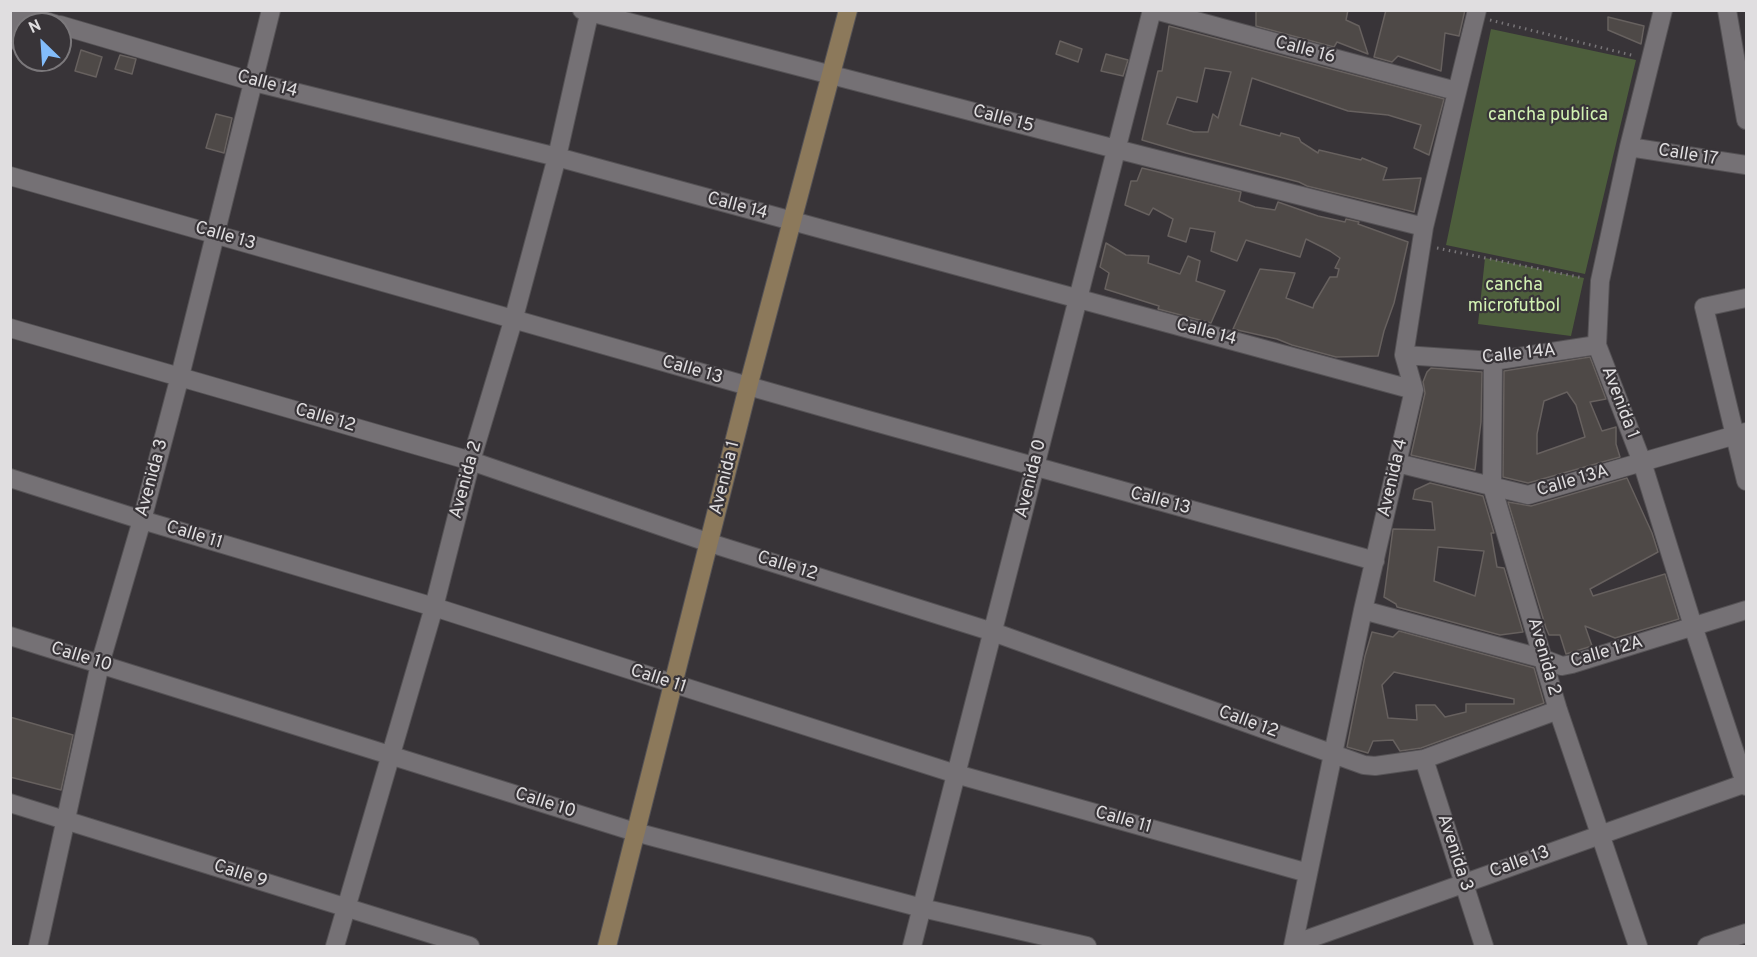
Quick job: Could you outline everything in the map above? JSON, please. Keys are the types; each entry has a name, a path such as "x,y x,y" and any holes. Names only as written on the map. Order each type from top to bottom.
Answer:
{"street":[{"name":"Avenida 3","path":"38,946 100,664 142,520 180,376 271,10"},
{"name":"Avenida 1","path":"607,946 748,387 848,10"},
{"name":"Calle 16","path":"1153,10 1456,91"},
{"name":"Avenida 0","path":"912,946 1153,10"},
{"name":"Avenida 1","path":"1663,10 1629,147 1600,281 1597,345 1642,462 1693,626 1746,784"},
{"path":"1727,10 1746,120"},
{"name":"Calle 15","path":"587,11 1116,150 1423,236"},
{"name":"Avenida 2","path":"335,946 434,607 471,461 513,321 557,157 587,11"},
{"name":"Avenida 4","path":"1294,945 1363,610 1414,390 1404,355 1423,236 1476,13"},
{"name":"Calle 14","path":"72,29 254,82 557,157 1414,390"},
{"name":"Calle 17","path":"1629,147 1746,165"},
{"name":"Calle 13","path":"10,176 513,321 1375,561"},
{"path":"1746,298 1704,307 1741,433 1746,481"},
{"name":"Calle 12","path":"10,328 471,461 710,543 993,632 1364,765 1375,766 1424,759 1558,710"},
{"name":"Calle 14A","path":"1404,355 1493,361 1597,345"},
{"name":"Avenida 2","path":"1493,361 1492,486 1558,710 1638,946"},
{"name":"Calle 13A","path":"1397,463 1528,495 1741,433"},
{"name":"Calle 11","path":"10,478 434,607 956,774 1308,873"},
{"name":"Calle 12A","path":"1363,610 1544,659 1562,666 1746,610"},
{"name":"Calle 10","path":"10,636 635,832 922,908 1086,946"},
{"name":"Avenida 3","path":"1424,759 1484,946"},
{"name":"Calle 13","path":"1294,945 1600,834 1746,784"},
{"name":"Calle 9","path":"10,803 470,946"},
{"path":"1707,946 1746,933"}],"path":[{"path":"1476,13 1651,60"},
{"path":"1423,236 1600,281"}],"green space":[{"name":"cancha publica","path":"1491,29 1636,60 1585,274 1446,245"},
{"name":"cancha microfutbol","path":"1485,258 1584,278 1571,336 1478,324"}],"building":[{"path":"1256,10 1348,10 1346,20 1359,26 1368,54 1337,42 1334,47 1256,26"},
{"path":"1386,10 1465,10 1459,36 1445,33 1441,71 1398,56 1392,62 1374,57"},
{"path":"1608,17 1644,26 1641,44 1608,30"},
{"path":"1169,26 1444,99 1429,155 1414,148 1421,125 1388,115 1348,111 1252,78 1240,125 1280,136 1281,133 1299,138 1301,142 1318,153 1319,150 1361,160 1362,158 1387,168 1383,180 1421,178 1414,212 1307,186 1142,140 1158,71 1162,71","holes":["1205,68 1231,72 1218,118 1213,114 1208,132 1194,132 1167,124 1177,97 1197,102"]},
{"path":"1060,41 1082,49 1078,62 1056,54"},
{"path":"81,50 102,57 96,77 75,71"},
{"path":"1106,54 1128,60 1123,76 1101,71"},
{"path":"120,55 136,59 132,74 115,69"},
{"path":"216,114 232,118 224,153 206,148"},
{"path":"1142,168 1241,192 1239,201 1255,207 1275,210 1278,202 1318,216 1345,222 1346,219 1359,222 1358,224 1408,242 1394,303 1378,356 1336,357 1277,339 1233,329 1260,269 1295,273 1286,298 1313,308 1330,277 1337,277 1339,269 1335,268 1340,258 1306,239 1300,257 1246,240 1237,261 1211,251 1215,232 1190,228 1186,242 1168,236 1173,219 1153,208 1149,215 1125,205 1131,181 1137,181"},
{"path":"1106,243 1126,255 1149,256 1148,263 1180,274 1188,256 1200,261 1196,281 1225,291 1211,323 1158,309 1159,306 1105,289 1109,273 1100,267"},
{"path":"1590,357 1606,399 1590,402 1602,431 1616,427 1616,444 1620,457 1528,483 1503,477 1504,371","holes":["1567,392 1576,405 1585,437 1537,454 1537,434 1544,401"]},
{"path":"1431,368 1482,372 1481,422 1475,470 1411,455 1425,393 1423,382"},
{"path":"1627,478 1652,533 1658,552 1590,589 1593,596 1665,574 1679,619 1615,638 1585,626 1592,646 1566,654 1560,635 1549,635 1546,628 1508,502 1531,506"},
{"path":"1430,483 1483,496 1494,533 1491,533 1497,567 1504,568 1523,632 1500,635 1397,607 1384,597 1393,529 1435,530 1432,502 1413,499 1415,490","holes":["1438,547 1484,551 1475,596 1434,581"]},
{"path":"1399,631 1534,668 1544,703 1421,748 1400,751 1393,740 1373,741 1368,753 1347,747 1372,632 1393,637","holes":["1394,672 1514,699 1514,704 1466,704 1466,712 1445,717 1435,705 1416,705 1417,720 1388,718 1382,685"]},
{"path":"10,717 73,735 61,790 10,777"}]}
